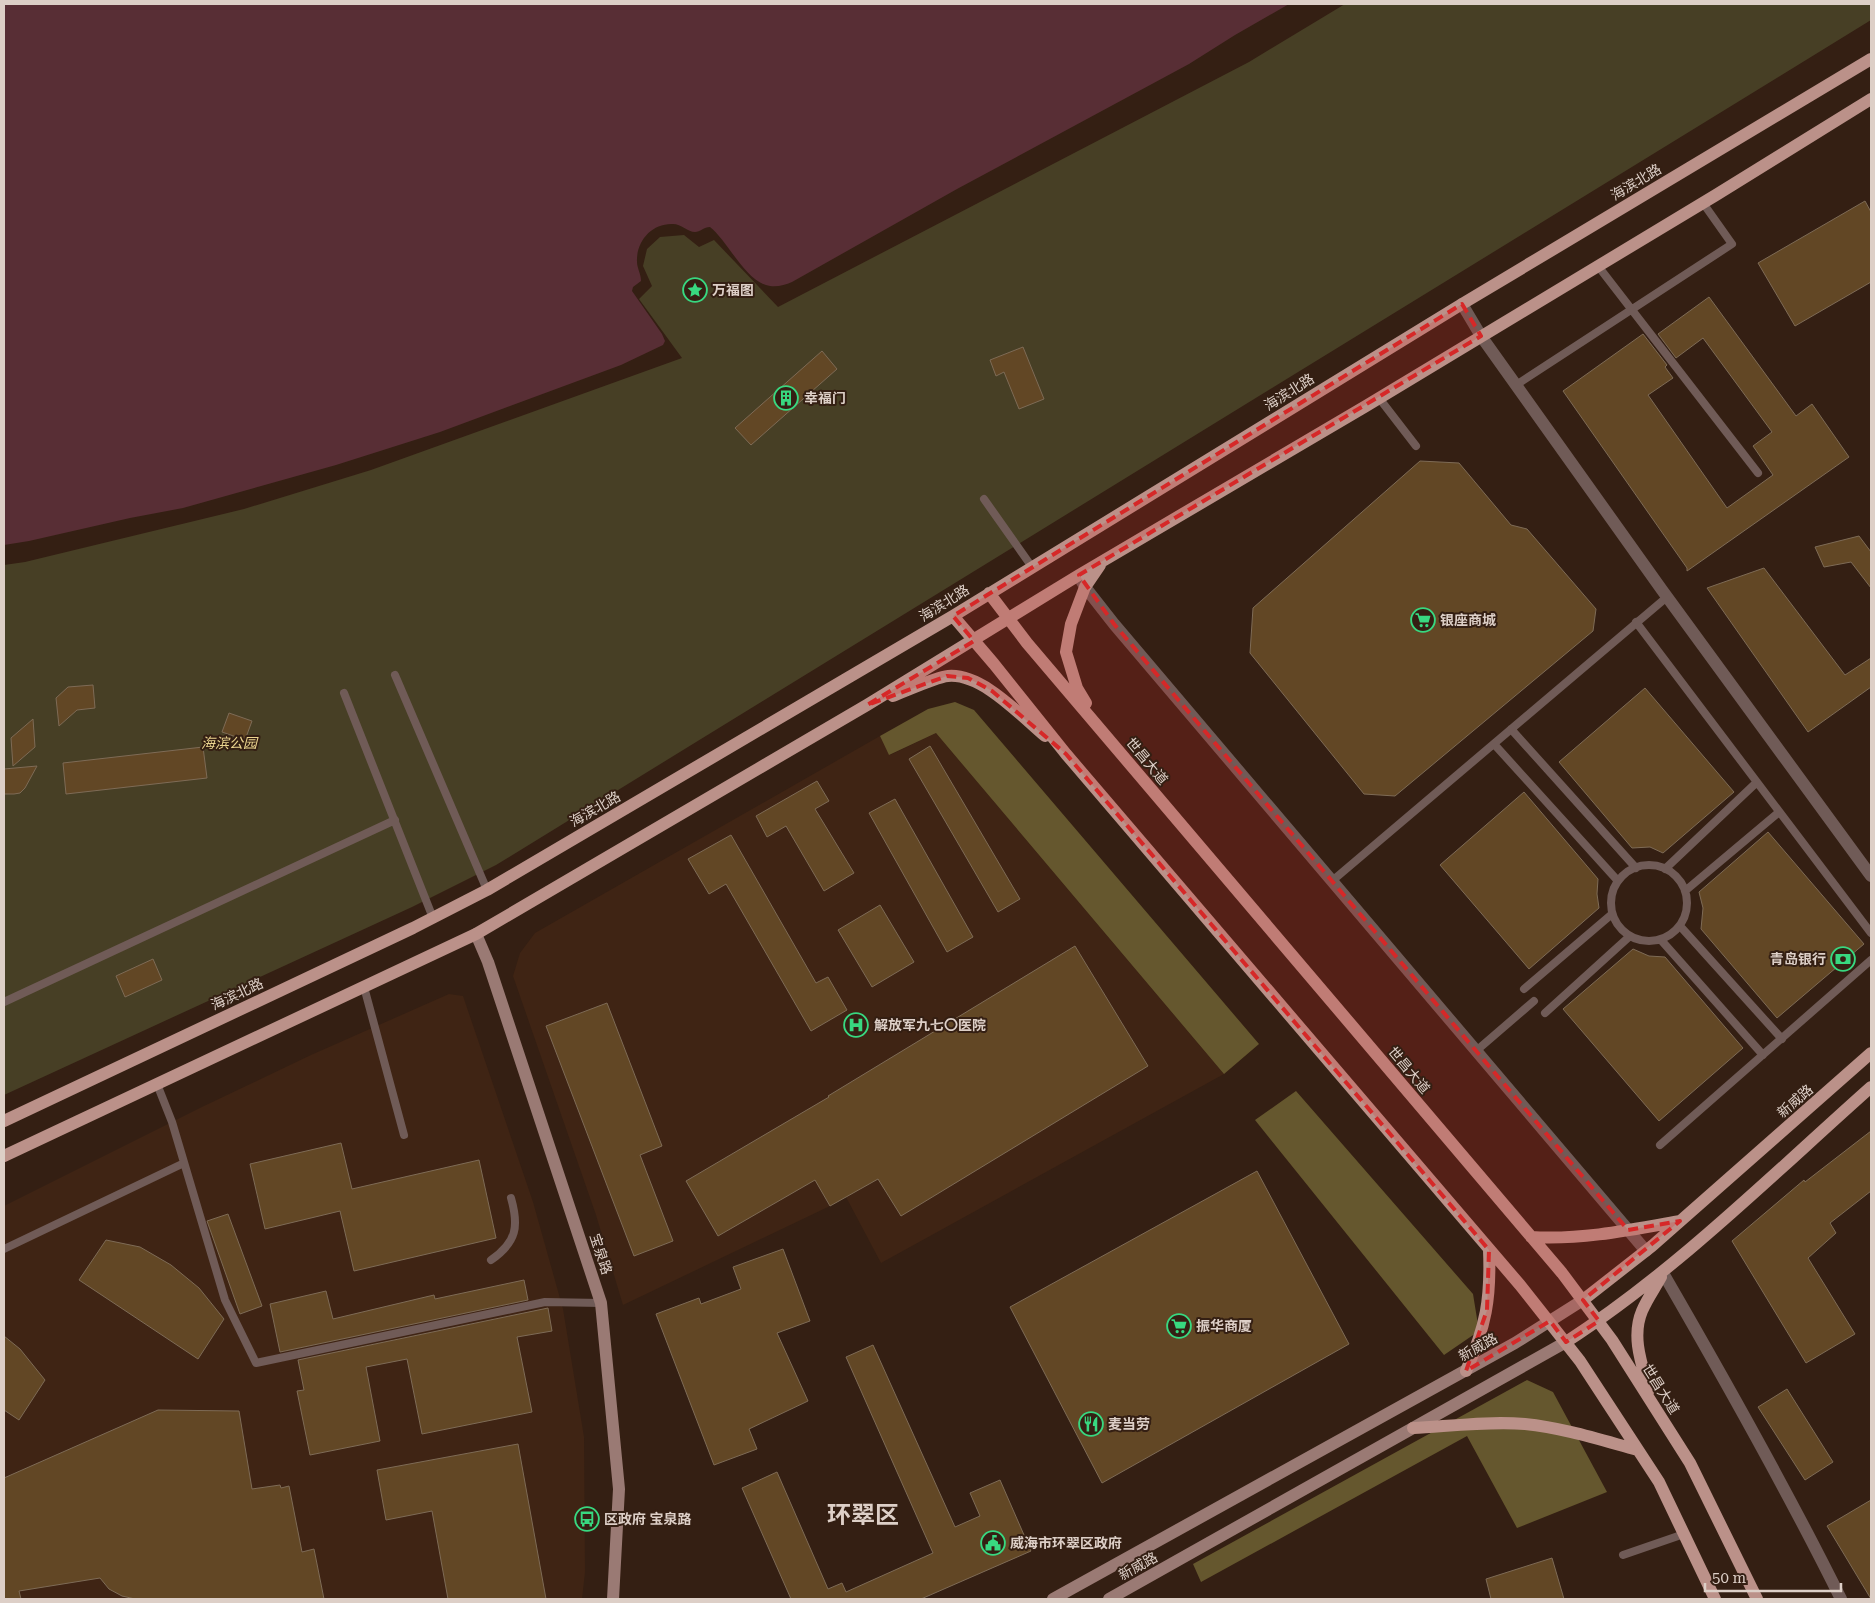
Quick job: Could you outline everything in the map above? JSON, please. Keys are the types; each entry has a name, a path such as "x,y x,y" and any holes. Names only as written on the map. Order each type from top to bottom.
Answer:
{"main road":[{"name":"海滨北路","path":"4,1121 433,918 487,890 953,616 1462,304 1871,59"},
{"path":"4,1156 476,934 974,641 1079,575 1379,398 1703,203 1871,99"},
{"path":"1103,561 1084,587 1071,624 1066,652 1077,688 1106,735"},
{"name":"世昌大道","path":"990,593 1027,643 1531,1236 1583,1300 1624,1358 1690,1463 1757,1599"},
{"path":"953,616 1066,754 1566,1342 1659,1482 1715,1599"},
{"path":"867,705 947,676 968,678 992,691 1066,754"},
{"name":"宝泉路","path":"476,934 488,962 601,1303 618,1489 613,1599"},
{"name":"新威路","path":"1054,1599 1466,1371 1550,1322 1583,1300 1646,1251 1871,1053"},
{"name":"新威路","path":"1109,1599 1566,1342 1598,1321 1663,1273 1871,1087"},
{"path":"1531,1236 1576,1238 1680,1221"},
{"path":"1466,1371 1479,1340 1487,1310 1490,1273 1489,1250"},
{"path":"1654,1407 1638,1345 1638,1326 1642,1311 1663,1273"},
{"path":"1413,1428 1523,1424 1544,1426 1638,1450"}],"street":[{"path":"1462,304 1481,336 1667,597 1871,876"},
{"path":"1079,575 1084,587 1646,1251"},
{"path":"1663,1273 1729,1388 1816,1548 1841,1599"}],"lane":[{"path":"1516,385 1732,244 1703,203"},
{"path":"1598,266 1758,473"},
{"path":"1379,398 1416,446"},
{"path":"984,498 1032,567"},
{"path":"1332,881 1667,597"},
{"path":"1636,622 1871,934"},
{"path":"395,675 487,890"},
{"path":"344,693 433,918"},
{"path":"1511,729 1636,868"},
{"path":"1494,744 1618,882"},
{"path":"1665,869 1757,782"},
{"path":"1686,891 1779,812"},
{"path":"4,1002 395,820"},
{"path":"1645,865 1658,866 1665,869 1680,880 1686,891 1686,915 1680,926 1672,934 1661,940 1649,942 1637,940 1618,925 1612,914 1611,900 1614,888 1622,876 1636,868 1645,865"},
{"path":"1524,989 1612,914"},
{"path":"1680,926 1782,1039"},
{"path":"1545,1013 1630,936"},
{"path":"1661,940 1763,1055"},
{"path":"1660,1145 1871,960"},
{"path":"364,987 404,1135"},
{"path":"1476,1051 1534,1001"},
{"path":"157,1084 172,1122 225,1300 256,1363 545,1302 601,1303"},
{"path":"4,1249 184,1163"},
{"path":"491,1260 504,1251 514,1235 516,1215 511,1198"},
{"path":"1623,1555 1684,1534"}],"highlighted area":[{"path":"1462,304 1481,336 1079,575 1114,624 1628,1230 1680,1221 1583,1300 1599,1321 1566,1342 1550,1321 1466,1371 1487,1310 1489,1250 1066,754 992,691 968,678 947,676 867,705 974,641 953,616"}],"shaded area":[{"path":"4,4 1289,4 1189,64 957,189 787,284 770,286 761,283 745,270 717,233 710,227 695,232 676,224 665,224 652,230 642,240 639,247 637,262 641,281 633,287 632,291 665,341 663,345 621,365 440,432 336,465 183,508 4,545"},
{"path":"955,702 974,710 1259,1044 1224,1074 936,733 889,755 880,736 928,709"},
{"name":"解放军九七〇医院","path":"936,733 1224,1074 881,1263 846,1197 623,1305 596,1215 513,976 520,953 535,933 880,736 890,755"},
{"path":"449,994 463,996 533,1202 563,1309 584,1437 585,1572 582,1599 4,1599 4,1206 311,1055"},
{"path":"1296,1091 1473,1294 1479,1331 1444,1355 1255,1120"},
{"path":"1527,1380 1553,1392 1607,1492 1517,1528 1467,1436 1201,1582 1193,1564"}],"green space":[{"name":"海滨公园","path":"1345,4 1871,4 1871,20 496,865 412,907 4,1095 4,565 25,562 244,509 371,470 682,358 639,299 652,286 643,266 647,249 660,237 684,235 699,247 714,240 778,307 1249,62"}],"building":[{"path":"1865,201 1871,212 1871,282 1795,326 1758,263"},
{"path":"1709,297 1796,416 1812,404 1849,457 1687,571 1687,568 1563,391 1643,334 1667,365 1665,367 1673,378 1648,395 1727,508 1773,475 1753,446 1772,432 1703,338 1676,358 1658,334"},
{"path":"1023,347 1044,399 1019,409 1004,372 996,376 990,360"},
{"name":"幸福门","path":"822,351 837,369 751,445 735,428"},
{"name":"银座商城","path":"1420,461 1459,463 1511,525 1527,529 1596,609 1593,631 1395,796 1364,794 1250,653 1253,608"},
{"path":"1859,536 1871,552 1871,588 1851,562 1824,567 1815,547"},
{"path":"1764,568 1845,675 1871,658 1871,687 1808,732 1707,588"},
{"path":"93,685 95,708 77,710 59,726 56,698 68,687"},
{"path":"1645,688 1734,792 1663,853 1650,847 1632,848 1559,762"},
{"path":"229,713 252,721 245,740 222,732"},
{"path":"33,719 35,747 13,766 11,738"},
{"path":"930,746 1020,899 998,912 909,759"},
{"path":"203,747 207,778 66,794 63,763"},
{"path":"37,766 25,788 20,793 4,794 4,769"},
{"path":"817,781 829,801 815,809 854,873 824,891 786,826 767,837 756,816"},
{"path":"1524,792 1598,879 1597,894 1599,908 1529,969 1440,865"},
{"path":"895,799 973,937 947,952 869,813"},
{"path":"1768,832 1864,944 1777,1018 1701,929 1703,908 1699,892"},
{"path":"731,835 816,983 828,977 847,1010 811,1031 726,884 709,894 688,859"},
{"path":"880,905 914,962 872,987 838,930"},
{"path":"1075,946 1148,1066 901,1216 878,1179 830,1206 815,1180 718,1236 686,1181 829,1097"},
{"path":"1633,949 1649,956 1665,957 1743,1048 1659,1121 1563,1009"},
{"path":"153,959 162,980 125,997 116,976"},
{"path":"607,1003 662,1146 640,1155 673,1241 634,1256 546,1026"},
{"path":"1871,1131 1871,1191 1830,1223 1836,1233 1808,1258 1855,1334 1806,1363 1732,1241 1804,1180 1805,1182"},
{"path":"341,1143 352,1189 479,1160 496,1238 354,1271 340,1211 265,1229 250,1164"},
{"name":"振华商厦","path":"1257,1171 1349,1344 1102,1483 1010,1307"},
{"path":"228,1214 262,1306 240,1314 207,1221"},
{"path":"106,1240 140,1247 171,1265 199,1288 224,1319 198,1359 79,1280"},
{"path":"783,1249 810,1321 777,1333 808,1401 749,1429 757,1449 714,1465 656,1314 699,1298 701,1304 741,1289 733,1267"},
{"path":"524,1280 528,1300 280,1352 270,1304 326,1291 333,1319 434,1295 435,1299"},
{"path":"548,1308 552,1331 517,1337 532,1412 422,1434 407,1359 366,1367 380,1441 310,1455 297,1391 304,1390 298,1360"},
{"path":"4,1336 20,1349 45,1380 19,1420 4,1410"},
{"name":"威海市环翠区政府","path":"873,1345 955,1527 980,1516 970,1493 1000,1480 1031,1551 921,1599 791,1599 742,1488 777,1472 828,1589 842,1583 846,1592 933,1553 846,1357"},
{"path":"1787,1389 1833,1462 1805,1480 1758,1407"},
{"path":"158,1410 239,1411 252,1489 280,1485 281,1488 289,1486 302,1552 314,1549 324,1599 135,1599 122,1596 109,1589 100,1578 19,1591 21,1599 4,1599 4,1478"},
{"path":"518,1444 546,1599 448,1599 432,1511 386,1520 377,1470"},
{"path":"1871,1500 1871,1599 1827,1526"},
{"path":"1552,1558 1564,1599 1491,1599 1486,1579"}],"place":[{"name":"万福图","path":"695,290"},
{"name":"幸福门","path":"786,398"},
{"name":"银座商城","path":"1423,620"},
{"name":"青岛银行","path":"1843,959"},
{"name":"解放军九七〇医院","path":"856,1025"},
{"name":"振华商厦","path":"1179,1326"},
{"name":"麦当劳","path":"1091,1424"},
{"name":"区政府 宝泉路","path":"587,1519"},
{"name":"威海市环翠区政府","path":"993,1543"}],"district":[{"name":"环翠区","path":"863,1515"}]}
